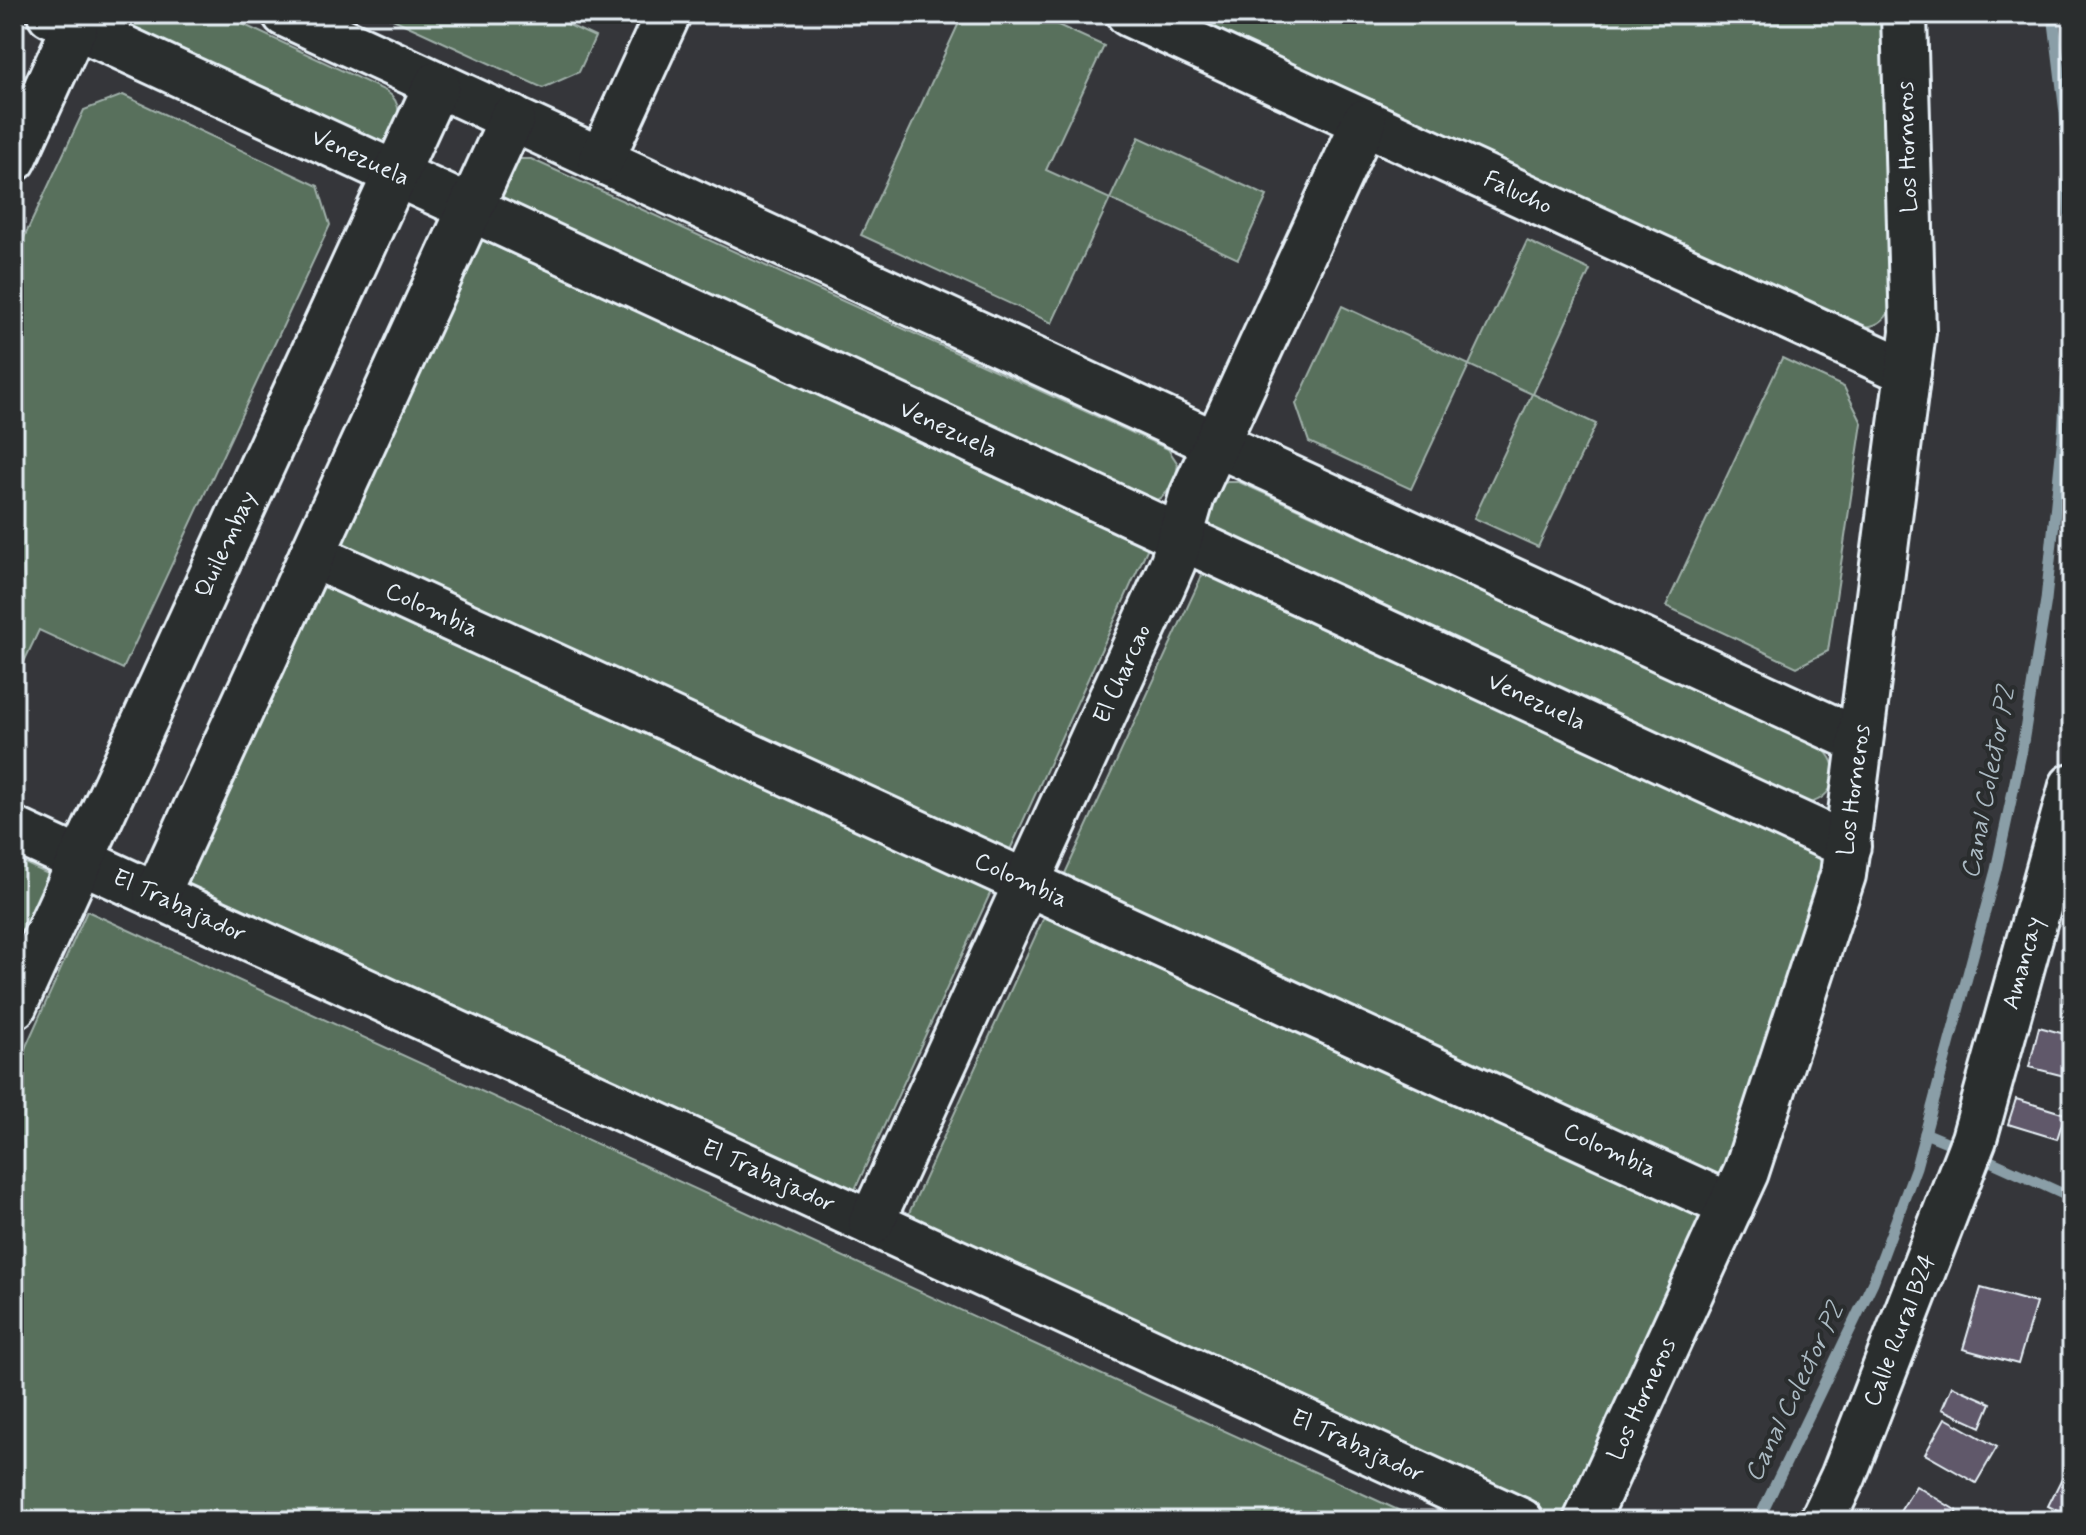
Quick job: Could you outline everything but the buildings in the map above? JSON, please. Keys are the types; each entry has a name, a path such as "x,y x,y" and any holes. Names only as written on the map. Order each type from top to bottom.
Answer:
{"street":[{"path":"285,14 1860,741"},
{"path":"601,160 668,14"},
{"name":"Falucho","path":"1129,14 1908,372"},
{"name":"Los Horneros","path":"1586,1521 1731,1206 1757,1138 1834,904 1848,846 1908,372 1913,295 1904,14"},
{"path":"14,159 62,20"},
{"name":"Venezuela","path":"62,20 1848,846"},
{"name":"Quilembay","path":"14,1006 437,84"},
{"path":"156,896 512,118"},
{"name":"El Charcao","path":"871,1223 1163,585 1192,496 1364,122"},
{"name":"Colombia","path":"312,555 1731,1206"},
{"name":"Amancay","path":"1974,1139 2072,786"},
{"name":"El Trabajador","path":"14,830 1521,1521"},
{"name":"Calle Rural B24","path":"1822,1521 1843,1477 1974,1139"}],"green space":[{"path":"82,14 221,14 386,91 397,104 396,126 380,146"},
{"path":"382,14 545,14 595,37 579,72 543,88"},
{"path":"963,14 1034,14 1104,46 1046,170 1110,199 1052,323 861,235"},
{"path":"1181,14 1884,14 1891,309 1879,323 1861,327"},
{"path":"123,95 318,186 330,225 123,669 39,630 14,683 14,259 84,110"},
{"path":"1139,137 1267,196 1238,259 1110,199"},
{"path":"531,159 1168,449 1178,464 1173,482 1162,497 1151,503 498,201 514,161"},
{"path":"477,238 1149,545 1009,852 337,545"},
{"path":"1527,241 1590,270 1533,394 1596,424 1538,547 1474,518 1532,394 1469,365"},
{"path":"1342,306 1469,365 1411,489 1309,442 1296,404"},
{"path":"1782,358 1844,387 1862,423 1828,651 1797,667 1666,606"},
{"path":"1239,482 1818,746 1832,762 1834,771 1830,789 1814,802 1803,804 1209,529 1205,518 1222,484"},
{"path":"1204,571 1829,857 1721,1179 1062,880"},
{"path":"321,580 993,887 853,1194 181,887"},
{"path":"14,858 50,875 14,951"},
{"path":"87,911 1422,1521 14,1521 14,1073"},
{"path":"1044,917 1708,1219 1568,1521 1556,1521 904,1224"}],"waterway":[{"name":"Canal Colector P2","path":"1758,1521 1873,1282 1916,1167 1996,870 2022,749 2046,600 2063,435 2072,282 2065,113 2053,14"},
{"path":"1925,1133 1961,1148"},
{"path":"1977,1155 2072,1198"}]}
